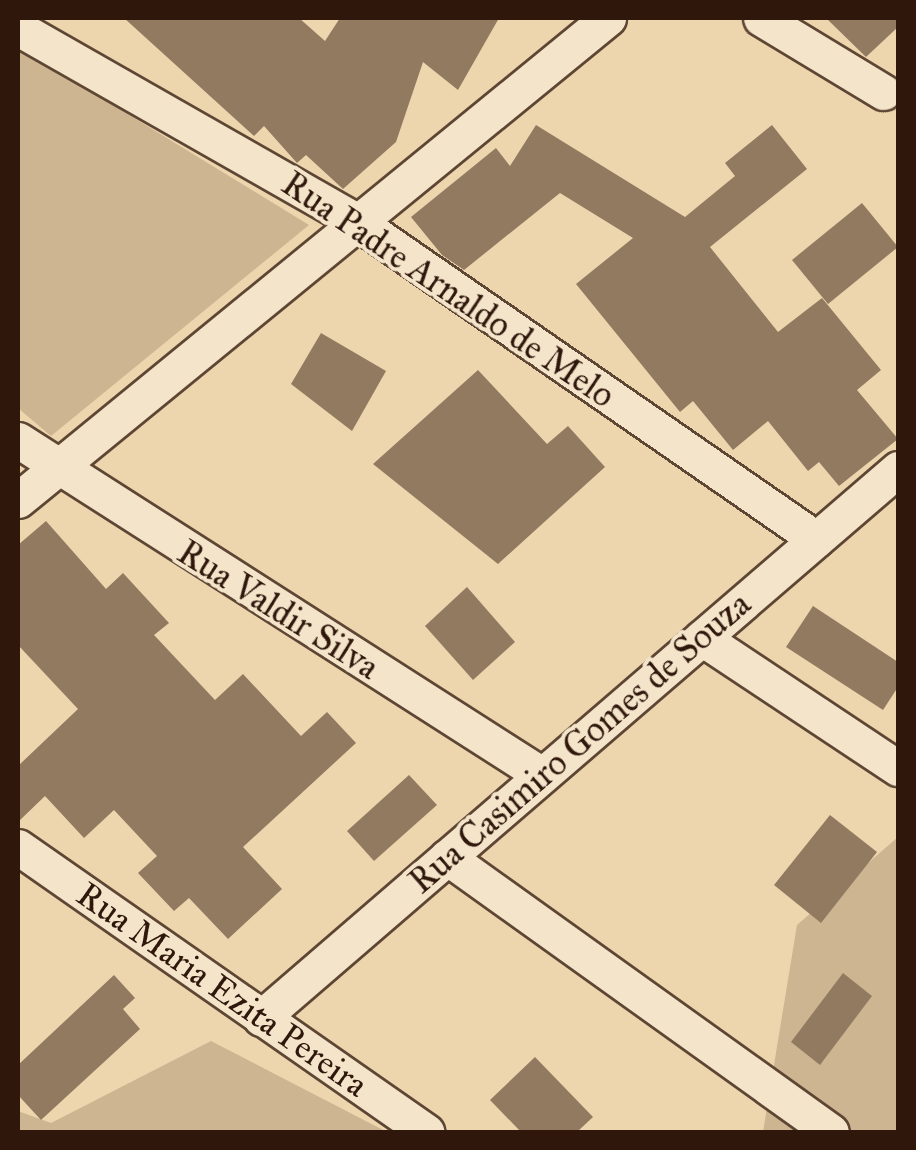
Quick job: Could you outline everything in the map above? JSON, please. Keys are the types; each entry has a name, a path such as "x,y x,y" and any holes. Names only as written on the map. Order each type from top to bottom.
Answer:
{"street":[{"path":"18,500 353,219 608,18"},
{"path":"762,18 883,92"},
{"name":"Rua Padre Arnaldo de Melo","path":"18,28 353,219 816,539"},
{"name":"Rua Valdir Silva","path":"18,440 53,470 542,775"},
{"name":"Rua Casimiro Gomes de Souza","path":"261,1018 898,468"},
{"path":"702,638 898,768"},
{"name":"Rua Maria Ezita Pereira","path":"18,847 426,1132"},
{"path":"447,857 831,1132"}],"shaded area":[{"path":"18,47 309,225 51,436 18,408"},
{"path":"898,837 898,1132 763,1132 797,925"},
{"path":"211,1041 387,1132 18,1132 18,1111 51,1123"}],"building":[{"path":"124,18 299,18 325,41 340,18 499,18 458,90 423,62 396,142 343,189 306,155 297,163 264,126 254,136"},
{"path":"826,18 898,18 898,27 866,57"},
{"path":"536,125 685,217 735,176 725,163 772,125 807,169 710,247 778,332 822,298 881,370 857,390 898,439 839,486 819,462 808,471 768,421 733,450 693,401 680,412 576,284 633,238 560,193 464,270 442,255 411,217 496,148 510,166"},
{"path":"862,203 898,247 828,304 792,260"},
{"path":"321,333 386,371 352,431 291,384"},
{"path":"478,370 547,444 568,426 605,467 498,564 373,464"},
{"path":"46,521 106,589 123,573 169,623 154,635 215,700 243,674 301,736 327,712 356,743 243,847 282,889 228,939 189,898 174,911 138,873 157,856 114,810 84,838 45,796 18,822 18,766 78,709 18,645 18,545"},
{"path":"467,587 515,642 473,680 425,626"},
{"path":"813,606 898,662 898,687 883,710 786,647"},
{"path":"409,775 437,805 374,861 347,831"},
{"path":"830,815 877,852 821,923 774,885"},
{"path":"843,973 872,996 820,1065 791,1042"},
{"path":"114,975 135,998 123,1009 140,1029 41,1120 18,1095 18,1065"},
{"path":"535,1057 593,1117 577,1132 521,1132 490,1100"}]}
